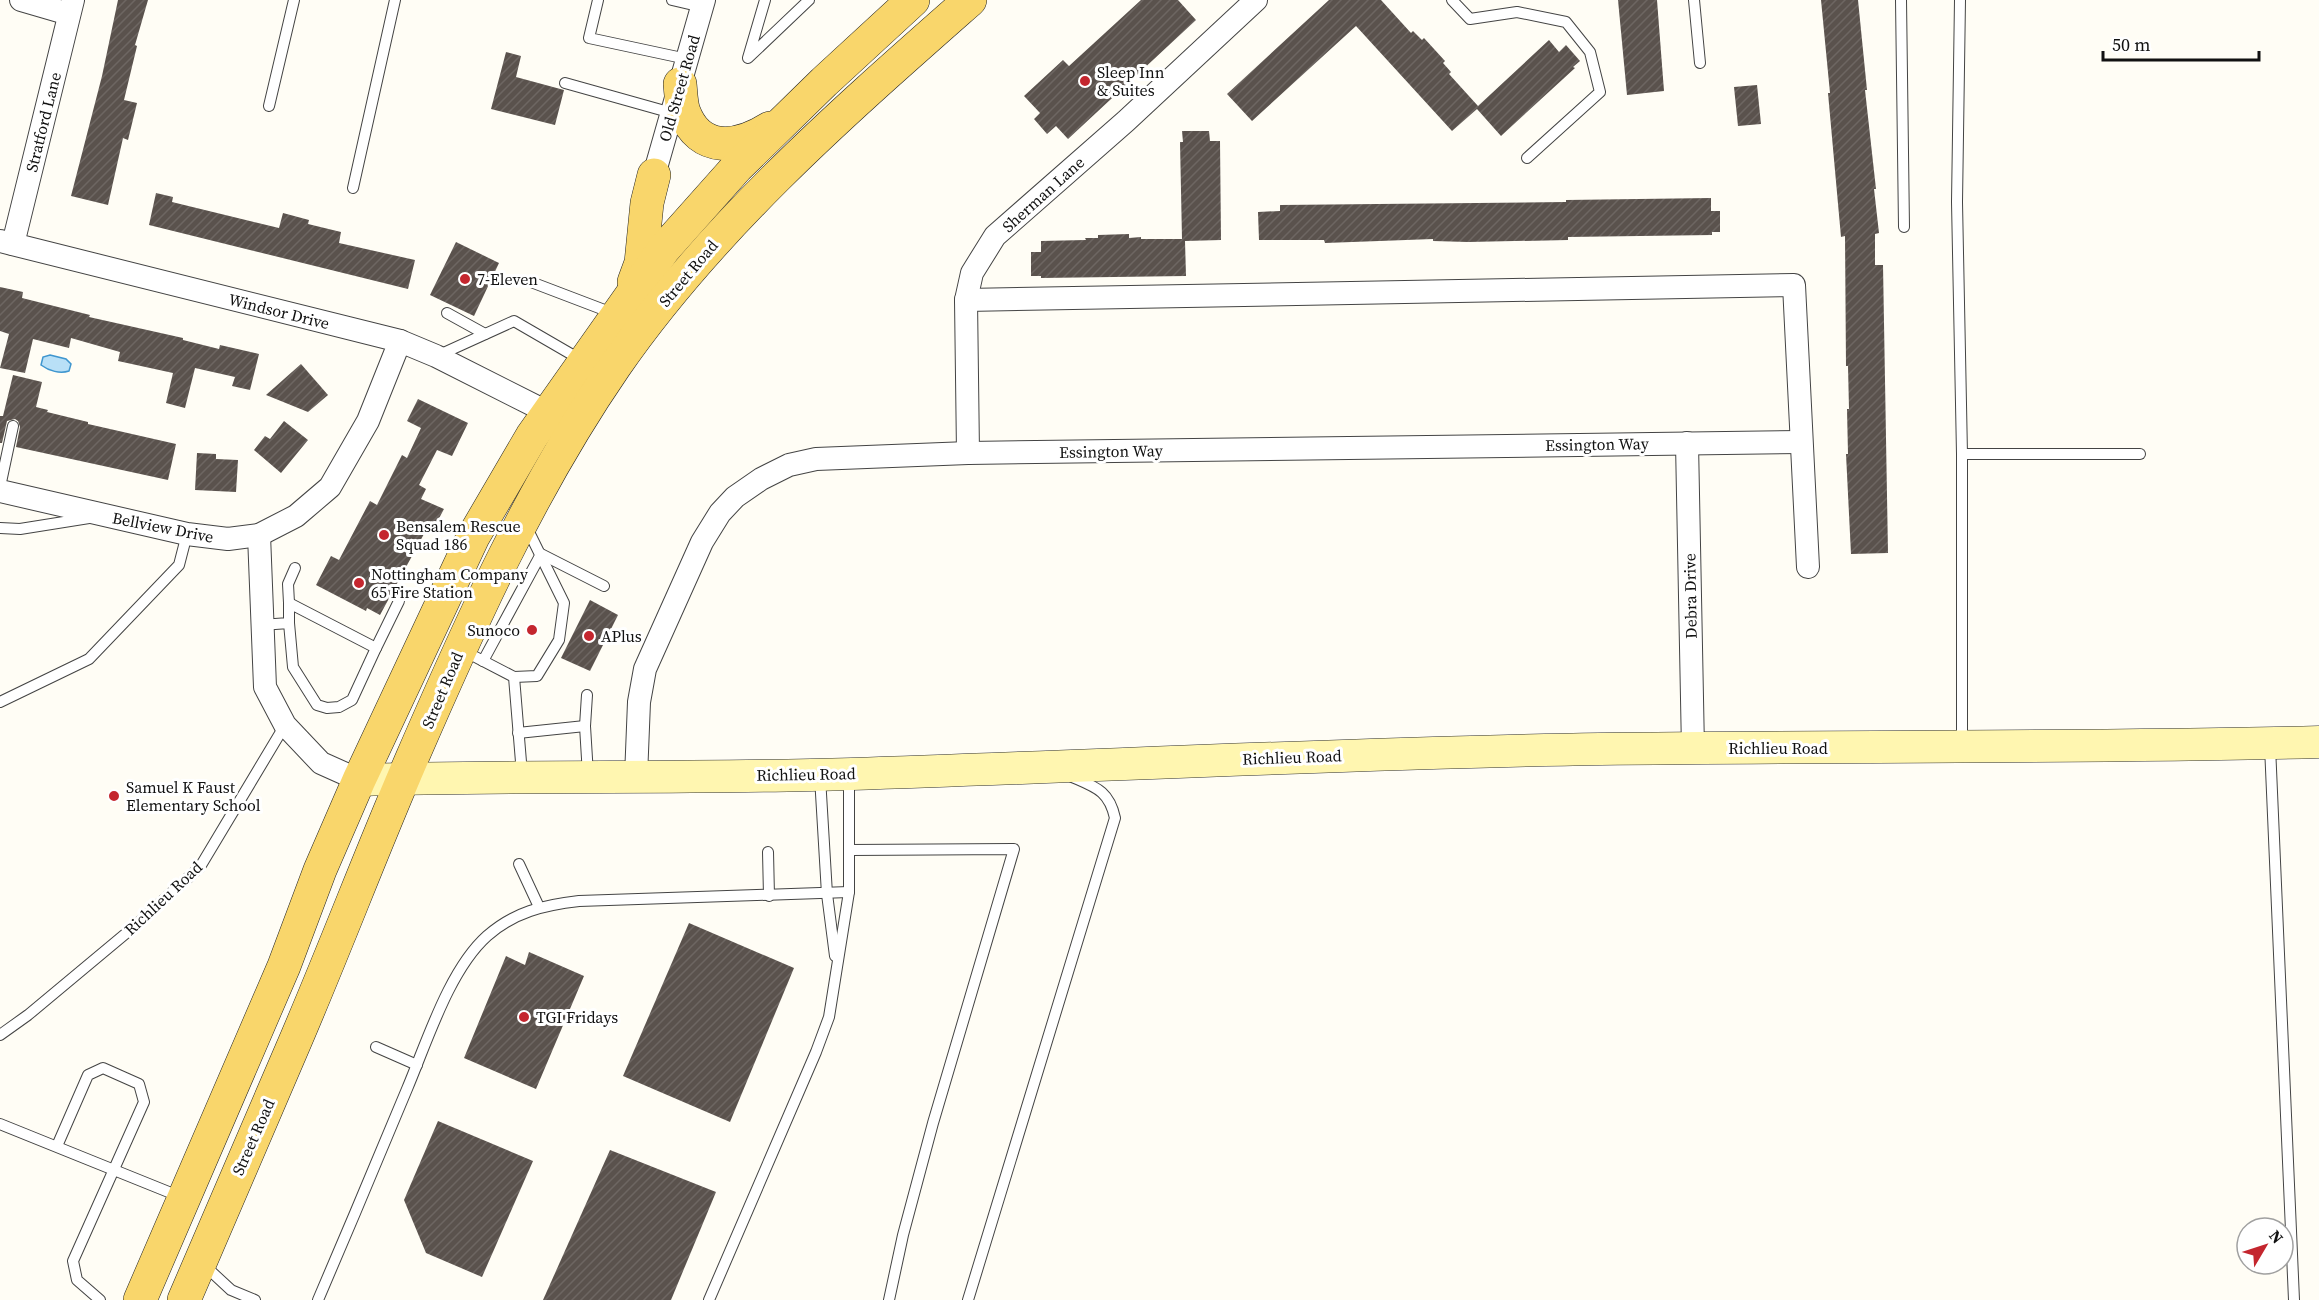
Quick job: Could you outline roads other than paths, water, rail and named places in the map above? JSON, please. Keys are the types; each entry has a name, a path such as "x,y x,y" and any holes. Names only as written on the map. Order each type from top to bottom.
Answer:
{"main road":[{"name":"Street Road","path":"140,1300 284,966 320,870 359,780 472,537 547,412 664,249 736,167 913,0"},
{"name":"Street Road","path":"184,1300 292,1049 403,778 471,655 522,520 571,433 616,365 677,284 717,239 762,192 870,88 970,0"},
{"path":"680,85 683,110 690,125 702,138 717,144 737,143 759,135 787,118"},
{"path":"622,307 641,263 647,203 654,175"},
{"name":"Richlieu Road","path":"359,780 835,774 1050,768 1323,755 2319,742"},
{"path":"189,1188 185,1233 189,1247 201,1262"}],"street":[{"path":"21,0 71,7"},
{"name":"Sherman Lane","path":"968,453 966,300 972,273 995,236 1134,113 1256,0"},
{"name":"Old Street Road","path":"654,175 703,4"},
{"name":"Stratford Lane","path":"6,243 71,7"},
{"name":"Windsor Drive","path":"6,243 400,341 436,356 547,412"},
{"path":"966,300 1794,285 1809,567"},
{"name":"Bellview Drive","path":"0,489 187,534 228,539 259,535 296,516 330,487 368,421 400,341"},
{"name":"Essington Way","path":"636,777 639,702 645,669 702,543 720,513 735,497 761,479 789,465 816,459 968,453 1801,442"},
{"name":"Debra Drive","path":"1687,443 1693,749"},
{"name":"Richlieu Road","path":"259,535 265,687 285,725 321,763 359,780"}],"lane":[{"path":"269,106 294,0"},
{"path":"353,188 395,0"},
{"path":"598,0 589,38 680,85"},
{"path":"672,0 703,4"},
{"path":"765,0 748,58 810,0"},
{"path":"1452,0 1470,19 1517,12 1566,22 1590,52 1600,92 1527,158"},
{"path":"1694,0 1700,63"},
{"path":"1902,0 1904,227"},
{"path":"1960,0 1957,202 1962,454 1962,746"},
{"path":"565,83 680,85"},
{"path":"531,282 622,307"},
{"path":"447,314 485,334"},
{"path":"436,356 514,321 583,361"},
{"path":"0,489 13,426"},
{"path":"1962,454 2140,454"},
{"path":"0,528 20,529 105,516"},
{"path":"522,520 541,554 564,603 559,640 537,676 514,677 471,655 541,554"},
{"path":"0,702 89,659 178,565 187,534"},
{"path":"541,554 604,586"},
{"path":"295,568 288,584 293,667 317,705 339,708 352,700 399,601"},
{"path":"289,603 376,648"},
{"path":"261,625 289,623"},
{"path":"514,677 522,777"},
{"path":"587,695 585,726 588,778"},
{"name":"Richlieu Road","path":"0,1035 28,1015 136,925 200,867 285,725"},
{"path":"518,733 585,726"},
{"path":"2270,743 2294,1300"},
{"path":"968,1300 1115,818 1112,805 1106,795 1094,786 1050,768"},
{"path":"709,1300 829,1017 849,892 850,850 835,774"},
{"path":"835,774 827,894 837,968"},
{"path":"850,850 1014,849 933,1123 903,1235 889,1300"},
{"path":"768,852 769,896"},
{"path":"519,864 540,907"},
{"path":"318,1300 461,966 486,937 504,922 525,911 579,901 849,892"},
{"path":"376,1047 417,1065"},
{"path":"57,1146 88,1076 103,1068 139,1084 144,1102 73,1261 77,1280 100,1300"},
{"path":"0,1124 113,1169 189,1188"},
{"path":"201,1262 231,1290 255,1300"}],"water":[{"path":"50,355 66,359 71,364 69,371 55,371 41,365 43,357"}],"place":[{"name":"Sleep Inn & Suites","path":"1085,81"},
{"name":"7-Eleven","path":"465,279"},
{"name":"Bensalem Rescue Squad 186","path":"384,535"},
{"name":"Nottingham Company 65 Fire Station","path":"359,583"},
{"name":"Sunoco","path":"532,630"},
{"name":"APlus","path":"589,636"},
{"name":"Samuel K Faust Elementary School","path":"114,796"},
{"name":"TGI Fridays","path":"524,1017"}]}
